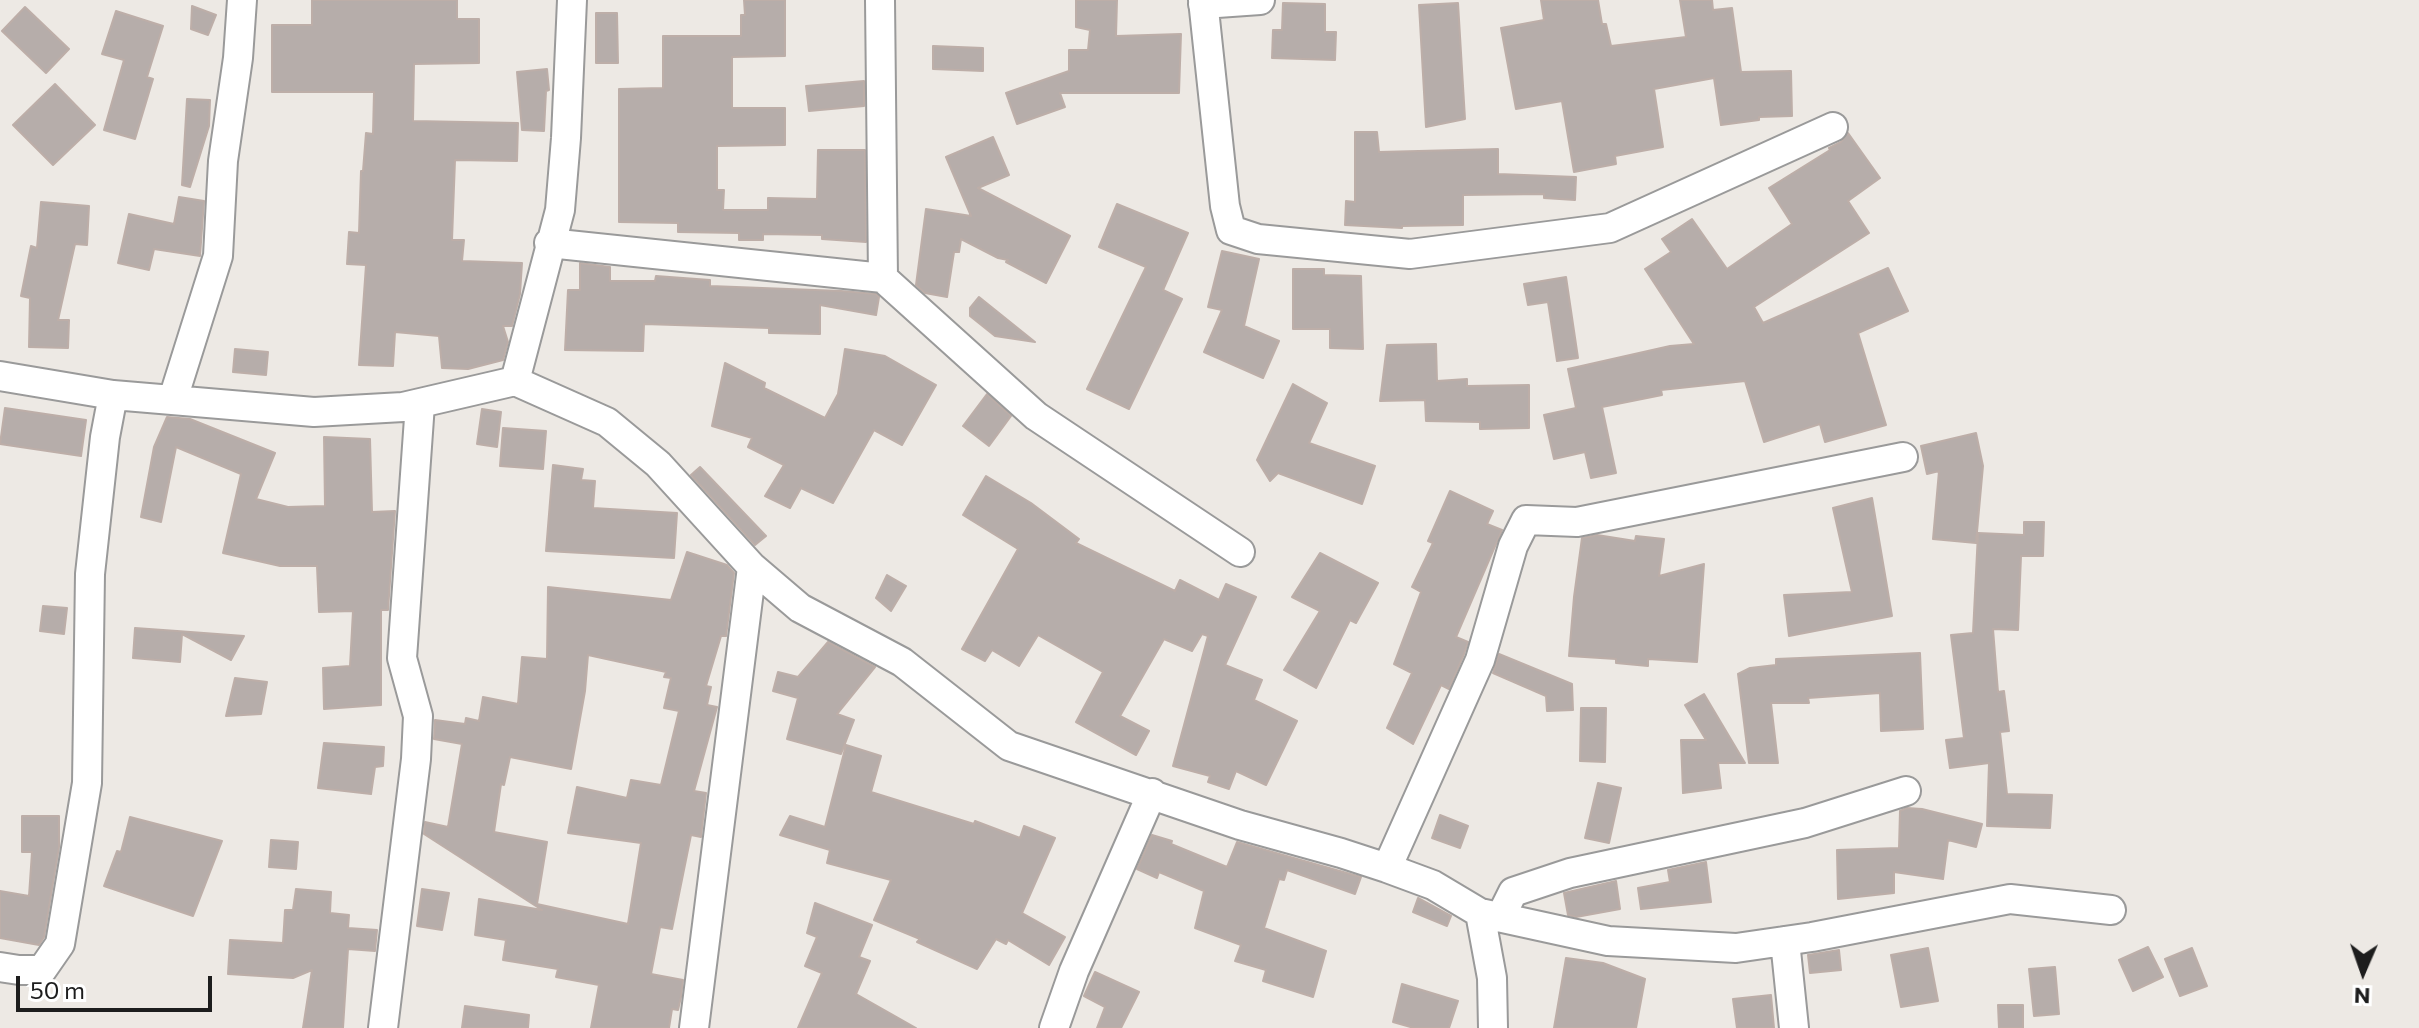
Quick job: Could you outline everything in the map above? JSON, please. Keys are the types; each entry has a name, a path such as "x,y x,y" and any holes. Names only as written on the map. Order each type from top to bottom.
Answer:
{"street":[{"path":"173,399 218,256 223,161 238,58 242,0"},
{"path":"515,381 560,210 572,0"},
{"path":"880,0 883,278"},
{"path":"1260,0 1203,2 1225,206 1231,230 1258,239 1410,254 1610,228 1833,127"},
{"path":"549,243 883,278 1036,416 1240,552"},
{"path":"0,376 113,395 314,412 403,407 515,381 607,422 658,464 752,567 800,608 902,662 1009,746 1240,825 1387,868 1433,885 1490,914 1608,941 1736,948 2010,899 2111,910"},
{"path":"0,967 42,970 60,944 87,783 90,574 105,437 113,395"},
{"path":"383,1028 416,759 418,716 402,658 420,404"},
{"path":"1387,868 1480,660 1513,546 1526,520 1577,522 1903,457"},
{"path":"694,1028 752,567"},
{"path":"1493,1028 1490,914 1513,892 1570,873 1666,850 1805,823 1906,791"},
{"path":"1054,1028 1074,971 1152,793"},
{"path":"1785,941 1794,1028"}],"building":[{"path":"312,0 457,0 457,19 479,19 479,63 414,64 413,121 518,123 517,161 455,160 452,240 464,240 462,261 522,263 520,294 512,326 503,326 508,342 503,360 468,369 442,368 439,336 395,332 393,366 359,365 366,265 347,264 349,232 359,233 361,171 366,133 373,134 374,92 272,92 272,25 312,25"},
{"path":"744,0 785,0 785,56 732,57 732,108 785,108 785,145 717,146 717,190 724,190 723,210 768,210 768,198 817,199 818,150 865,150 866,242 822,239 822,235 763,234 763,240 739,240 739,233 678,232 678,223 619,222 619,89 663,88 663,36 741,36"},
{"path":"1076,0 1117,0 1116,36 1181,34 1179,93 1060,93 1065,107 1017,124 1006,93 1069,71 1069,50 1088,50 1090,30 1076,27"},
{"path":"1541,0 1598,0 1602,24 1606,24 1611,46 1686,37 1680,0 1712,0 1713,10 1732,8 1741,72 1791,71 1792,116 1759,117 1759,120 1721,125 1714,78 1654,89 1663,147 1615,156 1616,164 1574,172 1562,101 1516,109 1501,28 1544,20"},
{"path":"1283,3 1325,4 1325,32 1336,32 1335,60 1272,58 1273,30 1282,30"},
{"path":"1458,3 1465,119 1426,127 1419,5"},
{"path":"192,6 216,15 208,35 191,29"},
{"path":"25,7 69,49 46,73 2,31"},
{"path":"116,11 163,26 147,77 153,79 135,139 104,130 124,60 102,54"},
{"path":"596,13 617,13 618,63 596,63"},
{"path":"933,46 983,48 983,71 933,69"},
{"path":"547,69 549,90 546,91 544,131 522,130 517,72"},
{"path":"864,81 864,106 809,111 806,86"},
{"path":"55,84 95,125 53,165 13,125"},
{"path":"187,99 210,100 209,126 190,187 182,185"},
{"path":"1355,132 1377,132 1379,152 1498,149 1498,174 1576,177 1575,200 1544,198 1544,194 1463,195 1463,225 1402,228 1345,225 1346,201 1355,202"},
{"path":"1848,133 1880,178 1848,201 1869,233 1754,307 1763,323 1888,268 1908,311 1858,333 1886,425 1825,442 1820,424 1764,442 1745,381 1661,390 1662,395 1602,407 1616,473 1591,478 1585,452 1554,459 1544,415 1576,408 1568,369 1670,346 1694,344 1645,269 1671,252 1662,239 1692,219 1727,269 1792,224 1769,188 1830,150"},
{"path":"993,137 1009,175 978,188 1070,236 1046,283 1006,262 1008,260 961,239 959,252 954,252 947,297 925,293 916,285 926,209 971,216 946,157"},
{"path":"179,197 204,201 200,256 154,249 149,270 118,263 129,214 174,224"},
{"path":"41,202 89,206 87,245 75,244 58,320 69,320 68,348 29,347 30,298 21,296 31,246 37,248"},
{"path":"1117,204 1188,233 1163,290 1182,299 1129,409 1087,389 1146,267 1099,247"},
{"path":"1222,251 1259,259 1244,326 1279,341 1263,378 1204,352 1222,310 1208,307"},
{"path":"580,263 610,267 610,281 655,281 656,276 710,280 710,286 841,291 876,294 879,297 876,315 820,305 820,334 769,333 769,328 644,324 643,351 565,350 568,290 580,290"},
{"path":"1293,269 1324,269 1324,275 1361,276 1363,349 1330,348 1330,329 1293,329"},
{"path":"1566,277 1578,358 1557,361 1548,302 1528,305 1524,284"},
{"path":"979,297 1035,342 995,336 970,316 970,308"},
{"path":"1436,344 1437,381 1467,379 1467,386 1529,385 1529,428 1480,429 1480,422 1426,421 1425,400 1380,401 1387,345"},
{"path":"235,349 268,352 266,375 233,372"},
{"path":"845,349 885,356 936,385 902,445 874,430 833,503 801,488 790,508 765,496 784,465 748,447 752,438 712,426 725,363 765,383 764,388 825,418 838,394"},
{"path":"1293,384 1327,403 1309,443 1375,466 1362,504 1278,473 1270,481 1257,460"},
{"path":"987,394 1011,416 989,446 963,426"},
{"path":"5,408 86,420 81,456 0,444"},
{"path":"482,409 501,412 497,447 477,444"},
{"path":"167,417 190,419 275,453 256,499 288,507 325,506 324,437 370,439 372,512 395,511 388,610 381,610 381,705 324,709 323,668 350,666 353,611 319,612 317,566 280,566 223,553 241,474 176,447 161,522 141,517 154,447"},
{"path":"503,428 546,431 543,469 500,466"},
{"path":"1976,433 1983,466 1976,543 1933,539 1939,471 1927,474 1921,446"},
{"path":"553,465 583,469 581,480 595,481 593,508 677,513 674,558 546,551"},
{"path":"700,467 766,536 755,545 691,475"},
{"path":"986,476 1031,503 1079,539 1076,543 1175,591 1180,580 1219,600 1226,584 1256,597 1225,665 1262,680 1254,700 1297,721 1266,785 1236,771 1229,789 1208,782 1210,776 1173,766 1208,636 1202,634 1192,651 1164,639 1120,716 1149,731 1136,755 1076,722 1103,672 1038,635 1019,666 992,650 985,661 962,649 1018,549 963,515"},
{"path":"1450,491 1493,511 1487,524 1502,530 1456,637 1468,642 1464,654 1449,689 1441,685 1413,744 1387,728 1412,673 1394,664 1421,592 1412,587 1433,543 1428,541"},
{"path":"1872,498 1892,616 1789,636 1784,595 1852,592 1833,508"},
{"path":"2024,522 2044,522 2043,556 2021,556 2018,630 1993,629 1998,692 2004,691 2009,731 2000,732 2007,794 2052,795 2050,828 1987,826 1989,763 1950,768 1946,740 1964,738 1951,635 1973,633 1978,533 2024,535"},
{"path":"1597,535 1635,541 1636,536 1664,539 1659,576 1704,564 1697,662 1648,659 1648,666 1616,663 1616,659 1569,656 1582,538"},
{"path":"687,552 727,565 734,573 726,636 721,636 706,686 711,687 707,705 717,707 694,791 706,793 701,837 691,835 672,929 660,927 651,974 683,980 681,997 678,1010 672,1009 669,1028 591,1028 599,985 556,977 558,969 503,960 506,940 475,935 479,899 542,910 424,834 425,822 448,827 462,744 434,739 435,720 465,724 466,718 479,721 483,697 518,704 522,657 547,659 548,587 671,600","holes":["588,655 666,672 664,677 671,678 664,708 679,711 661,785 631,780 627,798 577,787 568,833 641,843 628,924 537,904 547,842 494,832 501,784 504,785 510,757 571,769"]},
{"path":"1320,553 1378,583 1356,623 1350,620 1316,688 1284,670 1320,611 1292,597"},
{"path":"887,575 906,586 891,611 876,598"},
{"path":"43,606 67,608 64,634 40,631"},
{"path":"135,628 244,636 231,660 182,634 180,662 133,658"},
{"path":"828,642 875,667 837,714 854,720 841,754 787,739 798,698 773,691 778,672 798,677"},
{"path":"1920,653 1923,729 1881,731 1880,693 1808,698 1809,703 1771,703 1778,763 1749,763 1738,674 1750,668 1776,665 1776,659"},
{"path":"1499,654 1572,684 1573,710 1547,711 1546,696 1493,673"},
{"path":"235,678 267,682 261,714 226,716"},
{"path":"1704,694 1745,763 1718,763 1721,788 1683,793 1681,740 1706,740 1685,705"},
{"path":"1581,708 1606,708 1605,762 1580,761"},
{"path":"324,743 384,747 383,766 375,767 371,794 318,788"},
{"path":"846,745 881,756 871,792 974,824 975,821 1020,838 1024,826 1055,838 1022,913 1065,937 1049,965 1008,940 1006,944 996,939 977,969 917,942 920,939 874,920 891,880 827,863 830,850 780,835 790,816 825,827"},
{"path":"1598,783 1621,788 1609,843 1585,838"},
{"path":"1907,808 1982,824 1976,847 1948,840 1943,879 1894,872 1894,893 1838,899 1837,850 1899,848 1900,811"},
{"path":"1440,815 1468,826 1460,848 1432,838"},
{"path":"22,816 59,816 59,847 44,937 39,945 0,938 0,891 29,896 32,852 22,852"},
{"path":"130,817 222,841 193,916 104,886 117,851 121,852"},
{"path":"1152,835 1227,867 1237,842 1361,877 1355,894 1287,870 1284,880 1279,879 1264,928 1326,951 1313,997 1263,981 1266,970 1235,961 1241,945 1195,928 1204,891 1159,872 1157,878 1137,869"},
{"path":"271,840 298,842 296,869 269,867"},
{"path":"1706,862 1711,902 1641,909 1638,888 1670,882 1668,870"},
{"path":"1616,881 1620,909 1576,917 1568,915 1564,893"},
{"path":"296,889 331,892 330,913 349,915 348,928 377,930 375,951 348,949 343,1028 303,1028 312,970 293,978 228,974 230,940 283,943 285,910 293,910"},
{"path":"422,889 449,893 442,930 417,926"},
{"path":"1418,898 1451,916 1447,926 1413,912"},
{"path":"815,903 872,925 859,957 870,961 856,994 916,1028 798,1028 822,973 805,966 817,937 807,933"},
{"path":"2148,947 2163,977 2133,991 2119,960"},
{"path":"1928,948 1938,1001 1901,1007 1891,955"},
{"path":"2192,948 2207,986 2180,996 2165,959"},
{"path":"1839,950 1841,970 1810,973 1808,955"},
{"path":"1566,958 1603,963 1645,979 1636,1028 1554,1028"},
{"path":"2055,967 2059,1014 2034,1016 2029,969"},
{"path":"1095,972 1139,992 1121,1028 1097,1028 1105,1007 1084,996"},
{"path":"1402,984 1458,1001 1449,1028 1414,1028 1393,1022"},
{"path":"1771,995 1774,1028 1737,1028 1733,999"},
{"path":"1998,1005 2023,1005 2023,1028 1999,1028"},
{"path":"465,1006 529,1015 528,1028 462,1028"}]}
